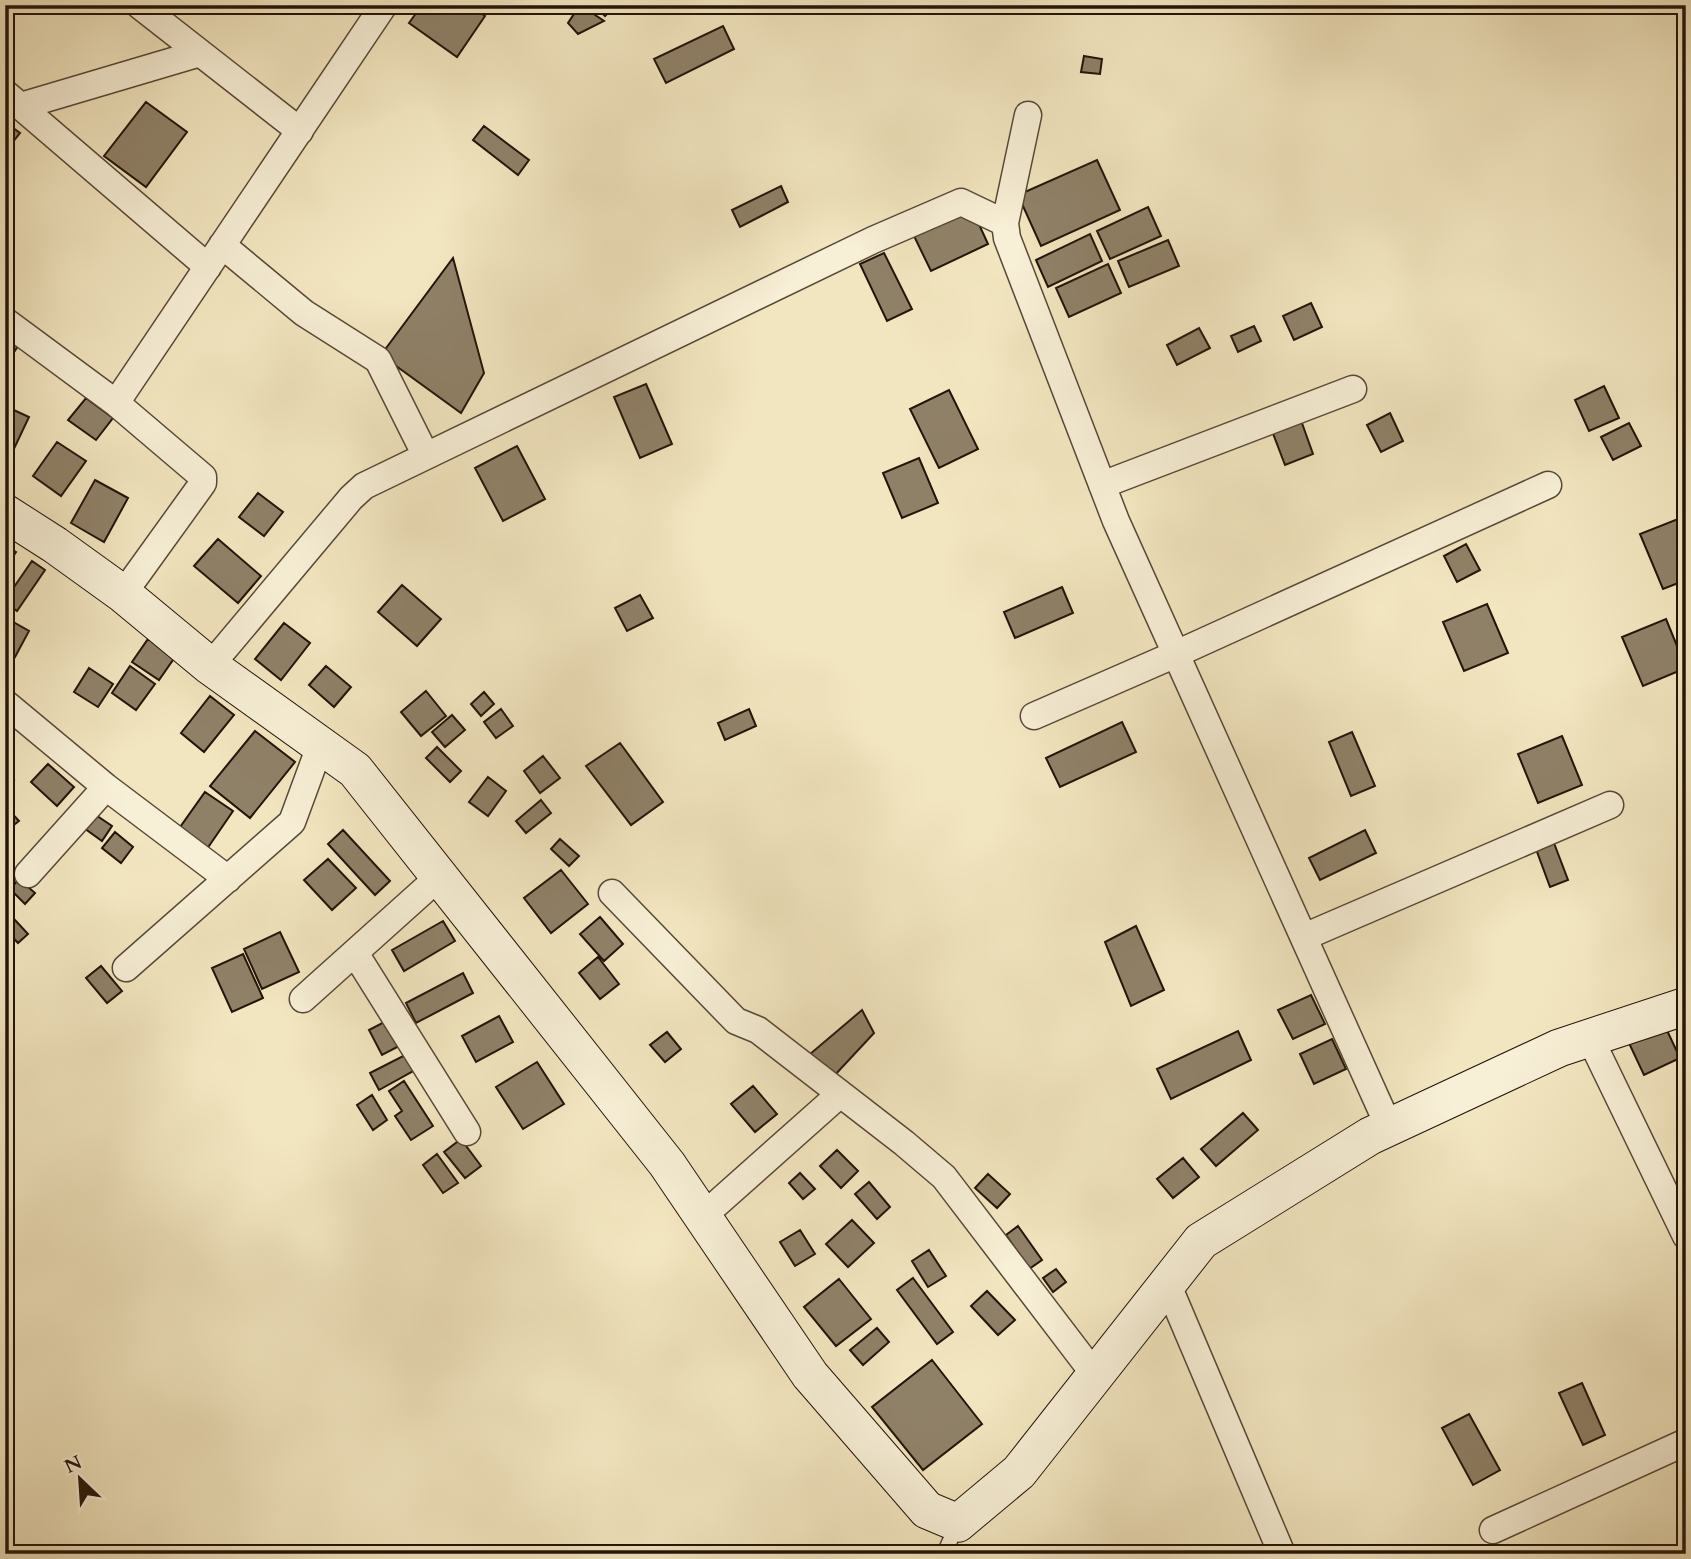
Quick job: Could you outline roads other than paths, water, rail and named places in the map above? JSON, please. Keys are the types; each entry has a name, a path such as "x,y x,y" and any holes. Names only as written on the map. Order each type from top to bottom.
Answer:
{"street":[{"path":"139,5 300,131"},
{"path":"117,403 384,5"},
{"path":"13,100 200,53"},
{"path":"13,100 215,256 378,360 426,456"},
{"path":"1028,115 1005,223 1012,254 1102,485 1389,1127"},
{"path":"210,666 364,486 873,240 961,202 1005,223"},
{"path":"5,321 117,403 204,480 123,594"},
{"path":"1102,485 1353,389"},
{"path":"1034,716 1548,485"},
{"path":"5,513 123,594 210,666 355,770 667,1164 810,1375 951,1538 1020,1472 1201,1241 1370,1136 1559,1048 1686,1006"},
{"path":"5,703 106,787 228,879"},
{"path":"126,968 292,822 320,746"},
{"path":"29,874 106,787"},
{"path":"1304,937 1610,806"},
{"path":"303,999 440,876"},
{"path":"612,893 736,1021 758,1030 944,1177 1095,1375"},
{"path":"355,953 467,1132"},
{"path":"1590,1038 1686,1236"},
{"path":"703,1216 839,1095"},
{"path":"1167,1283 1282,1554"},
{"path":"1493,1530 1686,1442"}]}
